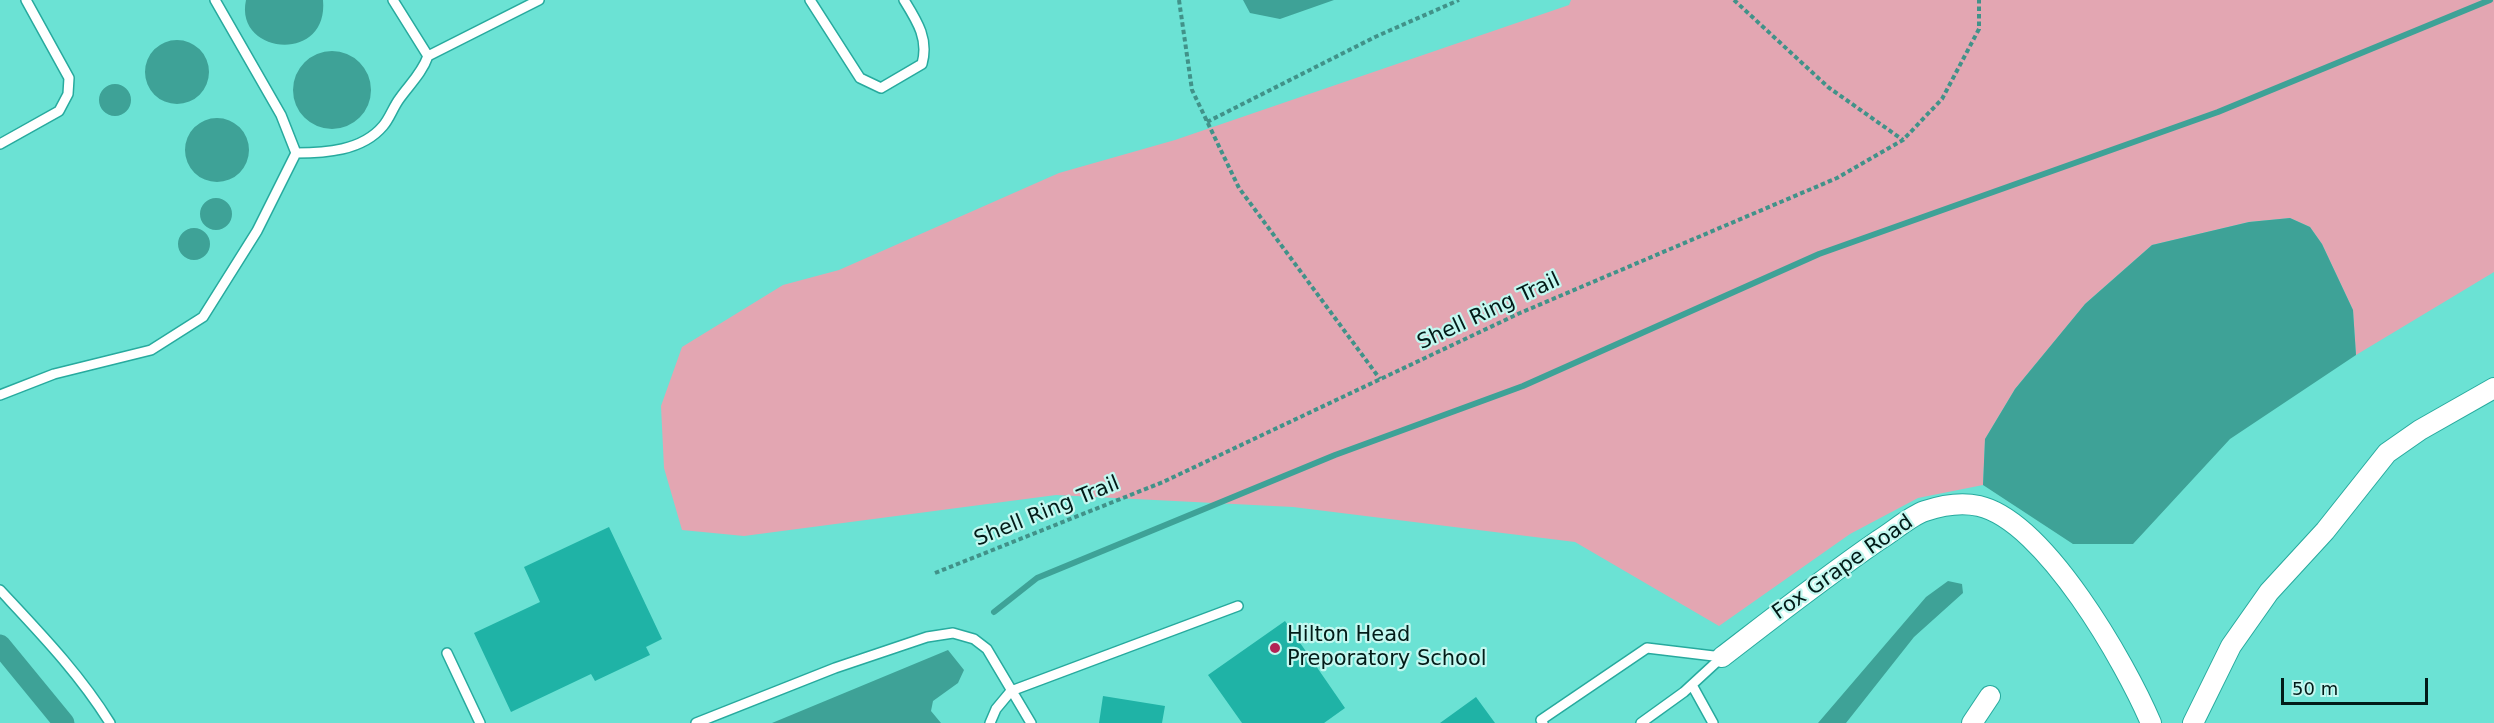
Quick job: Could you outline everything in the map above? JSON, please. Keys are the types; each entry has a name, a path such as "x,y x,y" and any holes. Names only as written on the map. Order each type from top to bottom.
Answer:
{"street":[{"path":"2193,723 2231,646 2269,592 2325,531 2386,453 2420,430 2494,388"},
{"name":"Fox Grape Road","path":"1722,657 1838,568 1924,511 1954,504 1981,506 2003,516 2029,535 2056,564 2102,634 2141,700 2151,723"},
{"path":"1972,723 1990,696"}],"lane":[{"path":"0,144 59,111 68,94 69,78 26,0"},
{"path":"0,395 54,374 151,350 202,317 256,231 296,153 281,115 215,0"},
{"path":"393,0 428,56"},
{"path":"296,153 320,153 352,146 369,138 382,127 399,99 423,69 428,56 539,0"},
{"path":"810,0 860,78 881,88 921,64 926,50 918,22 904,0"},
{"path":"0,590 56,649 89,689 110,723"},
{"path":"990,723 996,709 1011,691 1238,606"},
{"path":"696,723 835,668 927,638 953,633 974,639 987,649 1031,723"},
{"path":"1543,723 1541,720 1647,648 1722,657"},
{"path":"447,653 480,723"},
{"path":"1641,723 1692,685 1722,657"},
{"path":"1692,685 1713,723"}],"path":[{"path":"1179,0 1192,90 1239,188 1380,379"},
{"path":"1207,122 1375,37 1459,0"},
{"path":"1734,0 1828,87 1903,140"},
{"name":"Shell Ring Trail","path":"934,573 1162,482 1520,313 1838,178 1903,140 1942,99 1979,29 1979,0"}],"shaded area":[{"path":"1571,0 2494,0 2494,272 2356,355 2353,310 2322,244 2310,227 2290,218 2249,222 2152,245 2086,303 2015,389 1985,439 1983,485 1918,498 1850,534 1719,626 1575,542 1293,507 1056,495 744,536 682,530 664,468 661,406 682,347 783,285 839,270 1059,173 1175,140 1569,5"}],"water":[{"path":"246,0 323,0 321,21 312,35 298,43 282,45 267,41 254,32 246,18"},
{"path":"1243,0 1334,0 1280,19 1250,13"},
{"path":"177,40 195,45 200,49 204,54 209,72 204,90 200,95 195,99 177,104 159,99 154,95 150,90 145,72 150,54 154,49 159,45"},
{"path":"332,51 347,54 360,62 368,75 371,90 368,105 360,118 347,126 332,129 317,126 304,118 296,105 293,90 296,75 304,62 317,54"},
{"path":"115,84 126,89 131,100 126,111 115,116 104,111 99,100 104,89"},
{"path":"217,118 235,123 240,127 244,132 249,150 244,168 240,173 235,177 217,182 199,177 194,173 190,168 185,150 190,132 194,127 199,123"},
{"path":"216,198 227,203 232,214 227,225 216,230 205,225 200,214 205,203"},
{"path":"2290,218 2310,227 2322,244 2353,310 2356,355 2230,439 2133,544 2073,544 1983,485 1985,439 2015,389 2085,304 2152,245 2249,222"},
{"path":"194,228 205,233 210,244 205,255 194,260 183,255 178,244 183,233"},
{"path":"1948,581 1962,584 1963,593 1914,637 1846,723 1818,723 1926,597"},
{"path":"948,650 964,670 958,683 933,701 931,711 941,723 772,723"}],"building":[{"path":"609,527 662,639 646,647 650,655 595,681 591,674 511,712 474,633 540,602 524,567"},
{"name":"Hilton Head Preporatory School","path":"1285,621 1345,708 1324,723 1242,723 1208,675"},
{"path":"1103,696 1165,706 1162,723 1099,723"},
{"path":"1476,697 1495,723 1440,723"}],"waterway":[{"path":"994,612 1037,578 1335,455 1523,386 1819,254 2218,112 2490,0"},
{"path":"0,645 64,723"}],"place":[{"name":"Hilton Head Preporatory School","path":"1275,648"}]}
